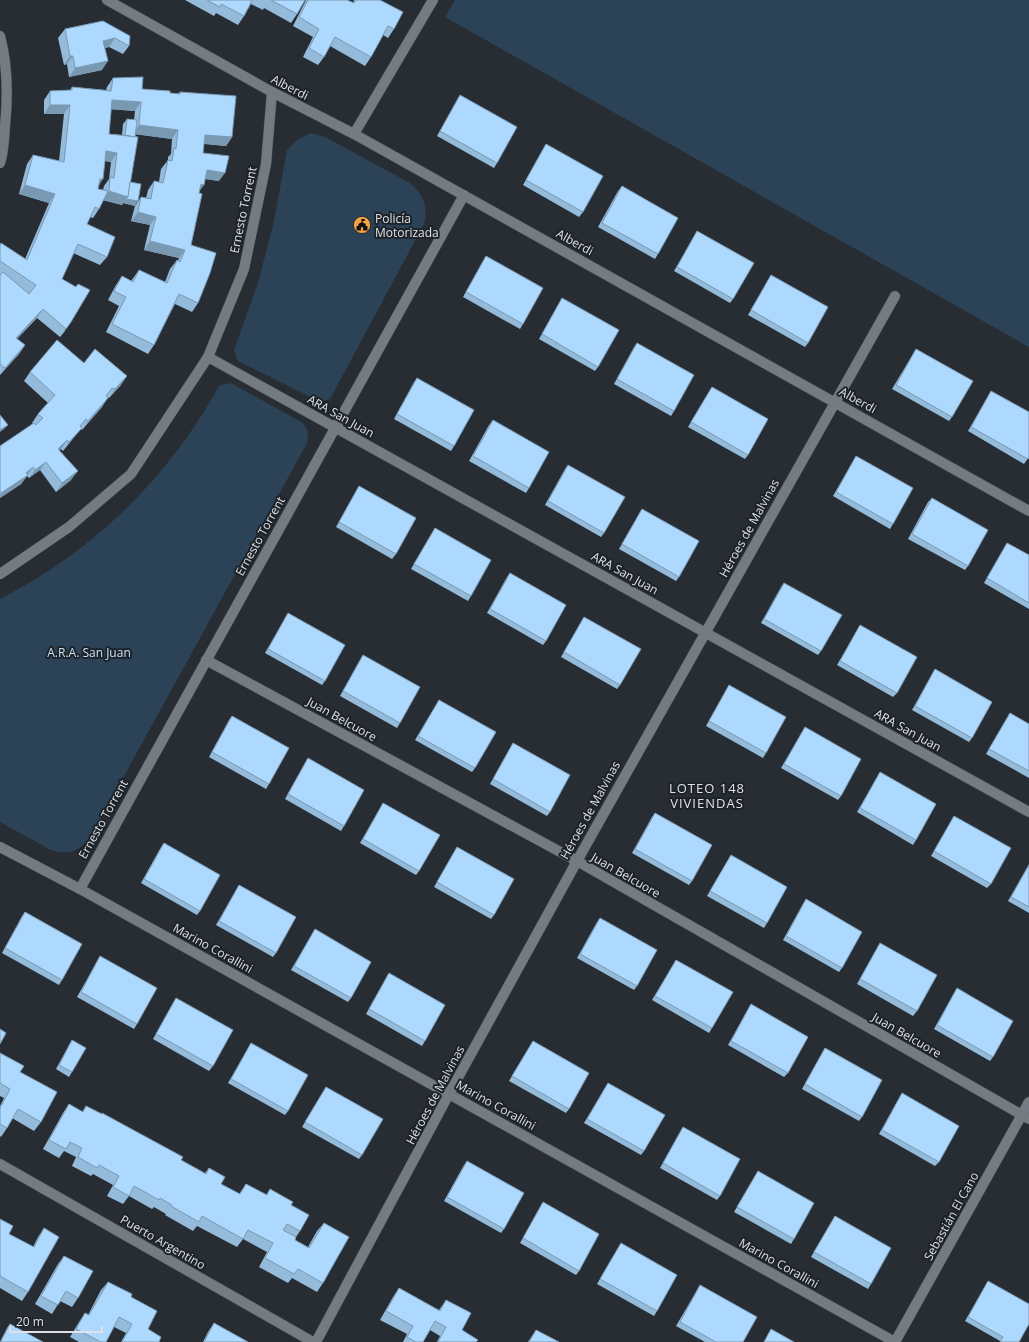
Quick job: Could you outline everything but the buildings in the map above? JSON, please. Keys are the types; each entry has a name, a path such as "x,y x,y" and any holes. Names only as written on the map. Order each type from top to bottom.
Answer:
{"street":[{"name":"Alberdi","path":"107,0 272,92 354,134 1029,511"},
{"path":"354,134 433,0"},
{"path":"0,36 4,50 8,93 3,153 0,163"},
{"name":"Ernesto Torrent","path":"0,574 69,527 131,474 208,357 244,269 266,164 272,92"},
{"name":"Ernesto Torrent","path":"80,889 464,195"},
{"name":"Héroes de Malvinas","path":"316,1342 449,1094 577,861 895,296"},
{"name":"ARA San Juan","path":"208,357 1029,812"},
{"name":"Juan Belcuore","path":"206,660 577,861 1025,1117"},
{"name":"Marino Corallini","path":"0,846 895,1342"},
{"name":"Sebastián El Cano","path":"895,1342 1025,1117 1029,1102"},
{"name":"Puerto Argentino","path":"0,1164 313,1342"}],"green space":[{"path":"455,0 1029,0 1029,347 445,17"},
{"path":"310,133 325,137 410,183 422,196 425,206 424,224 330,399 324,401 317,400 238,361 234,350 258,283 274,221 287,150 297,140"},
{"name":"A.R.A. San Juan","path":"231,383 303,423 308,434 306,445 90,838 86,843 73,851 63,852 51,850 0,822 0,599 34,580 67,558 97,535 126,509 152,481 176,451 199,420 219,386"}],"place":[{"name":"Policía Motorizada","path":"362,225"}],"district":[{"name":"LOTEO 148 VIVIENDAS","path":"707,796"}]}
